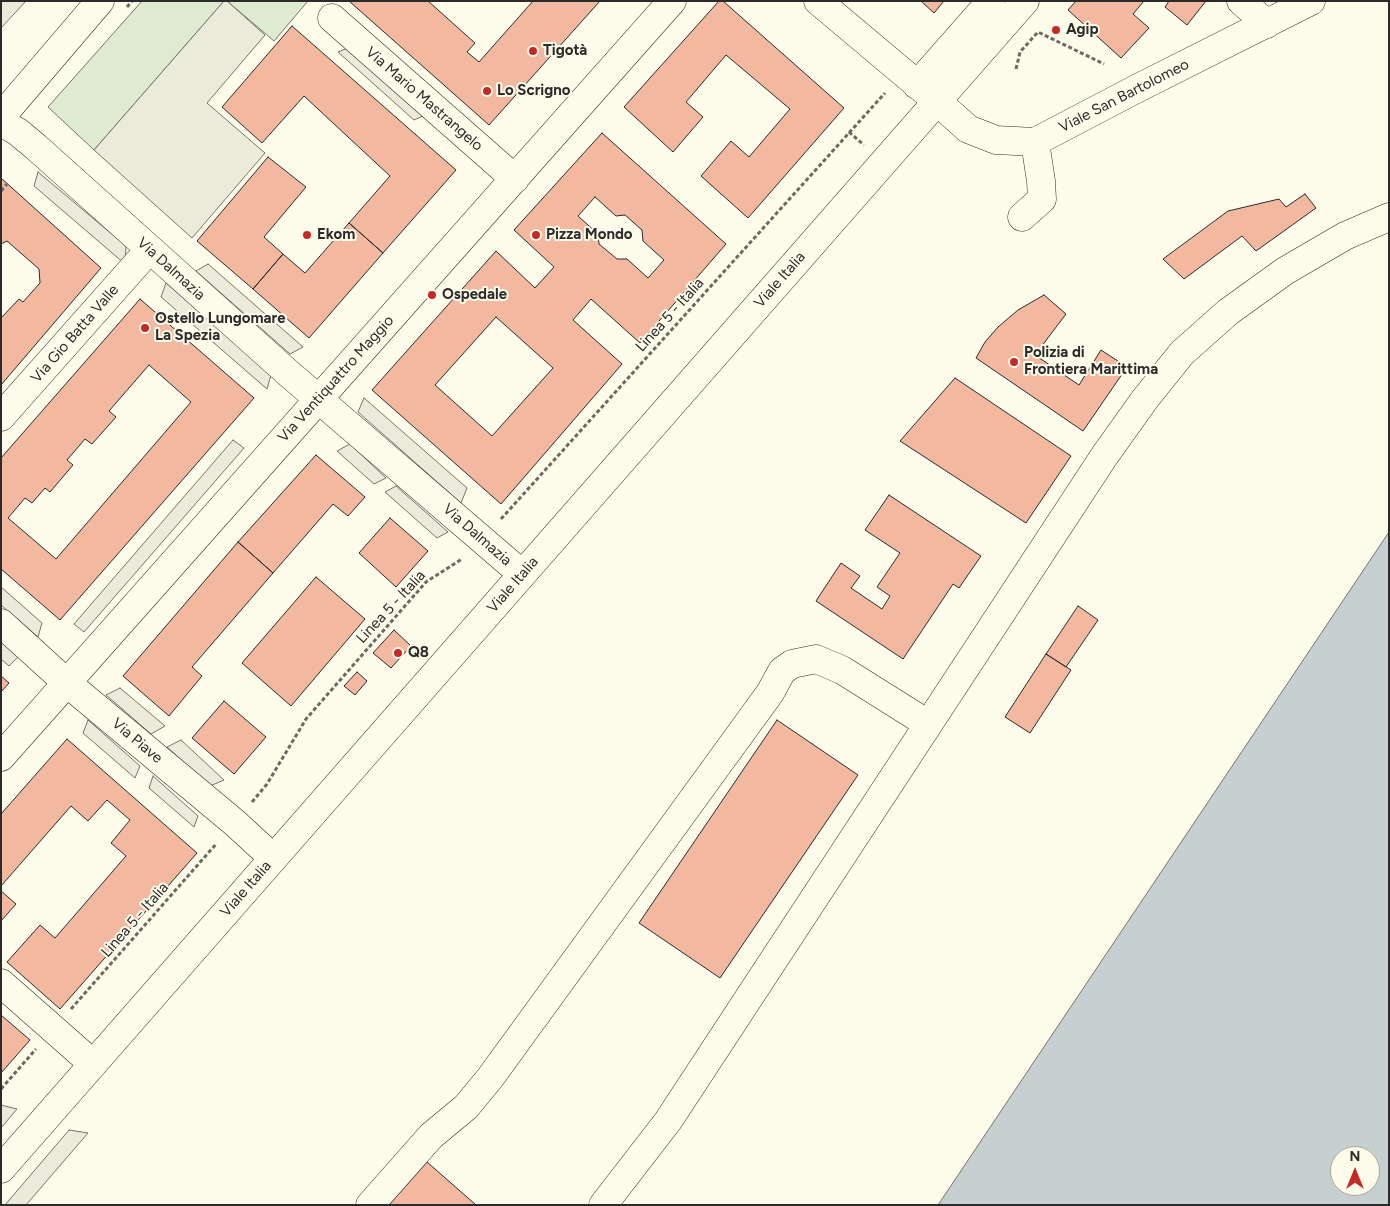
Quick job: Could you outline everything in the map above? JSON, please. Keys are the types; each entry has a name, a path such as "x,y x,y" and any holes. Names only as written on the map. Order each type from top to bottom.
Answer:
{"street":[{"path":"1,117 100,1"},
{"name":"Via Ventiquattro Maggio","path":"1,757 672,1"},
{"path":"818,1 968,129 996,140 1034,142 1042,198 1022,217"},
{"name":"Viale Italia","path":"1,1169 522,574 919,86 991,1"},
{"name":"Viale Italia","path":"919,86 1025,1"},
{"path":"1241,1 1267,24"},
{"name":"Viale San Bartolomeo","path":"1034,142 1311,1"},
{"name":"Via Mario Mastrangelo","path":"332,18 515,179"},
{"name":"Via Dalmazia","path":"1,122 18,132 36,147 149,250 522,574"},
{"path":"603,1205 668,1121 1105,455 1145,399 1182,353 1228,312 1285,271 1345,236 1389,217"},
{"name":"Via Gio Batta Valle","path":"1,417 149,250"},
{"name":"Via Piave","path":"1,623 67,683 235,823 273,858"},
{"path":"370,1205 430,1136 466,1107 490,1078 770,694 782,671 792,664 816,659 842,670 928,724"},
{"path":"1,983 93,1064"}],"path":[{"path":"1016,69 1020,52 1038,32 1104,64"},
{"name":"Linea 5 - Italia","path":"1,1089 235,823 267,784 306,719 426,582 471,552 483,540 849,132 919,86"},
{"path":"849,132 867,147"},
{"path":"1,191 8,184"}],"green space":[{"path":"142,1 224,1 94,150 48,107"},
{"path":"227,1 308,1 274,41"}],"shaded area":[{"path":"1,1 26,1 1,28"},
{"path":"224,1 227,1 265,35 207,103 265,153 192,238 94,150"},
{"path":"353,46 430,113 414,120 338,52"},
{"path":"38,172 126,246 125,264 34,186"},
{"path":"208,264 303,347 290,354 196,271"},
{"path":"166,283 271,375 267,389 161,297"},
{"path":"364,398 467,488 461,503 358,412"},
{"path":"233,440 244,448 84,632 74,624"},
{"path":"350,444 386,478 374,484 337,451"},
{"path":"396,486 448,532 437,538 385,492"},
{"path":"1389,532 1389,1205 938,1205"},
{"path":"1,587 42,623 38,637 1,605"},
{"path":"1,640 19,656 9,666 1,659"},
{"path":"120,688 165,726 151,734 106,695"},
{"path":"88,720 140,766 135,778 83,733"},
{"path":"181,740 224,780 210,786 167,747"},
{"path":"153,776 198,816 194,827 149,788"},
{"path":"1,1105 17,1109 1,1128"},
{"path":"69,1130 88,1133 26,1205 5,1205"}],"building":[{"path":"349,1 428,1 475,43 467,52 479,62 533,1 600,1 489,125"},
{"path":"719,1 723,1 844,108 748,218 701,176 731,141 749,157 790,109 726,55 686,102 703,117 673,152 624,107"},
{"path":"921,1 944,1 934,13"},
{"path":"1076,1 1144,1 1133,14 1149,28 1121,58 1068,10"},
{"path":"1169,1 1206,1 1187,25 1165,7"},
{"path":"292,26 456,170 383,253 349,223 390,176 304,96 262,143 222,107"},
{"path":"602,133 726,244 640,343 591,299 573,320 622,364 501,504 372,390 496,251 535,288 554,267 514,230","holes":["595,197 616,216 625,215 642,230 643,241 664,260 648,278 627,259 617,259 599,244 598,234 578,216","496,317 553,368 492,436 435,385"]},
{"path":"268,157 306,187 264,237 283,254 253,289 197,241"},
{"path":"1,178 101,268 1,385 1,318 19,299 23,302 40,283 39,269 7,241 1,244"},
{"path":"1305,194 1316,208 1256,251 1242,236 1184,279 1163,259 1228,211 1279,199 1286,207"},
{"path":"349,223 383,253 309,338 253,289 283,254 305,273"},
{"name":"Polizia di Frontiera Marittima","path":"1044,295 1066,314 1035,355 1079,385 1101,350 1127,367 1083,431 976,358 985,342 998,327 1018,310"},
{"path":"140,299 254,398 60,620 1,569 1,458","holes":["149,365 191,402 56,559 8,518 25,498 32,503 45,488 50,492 73,465 67,460 85,439 92,444 116,417 109,411"]},
{"path":"955,378 1071,456 1026,523 900,441"},
{"path":"316,455 365,497 348,516 333,504 273,573 238,542"},
{"path":"889,495 981,556 959,588 953,584 903,659 816,601 841,563 860,576 851,588 882,609 890,596 877,587 900,553 865,530"},
{"path":"390,518 428,551 396,587 359,553"},
{"path":"238,542 273,573 192,667 202,676 169,716 123,676"},
{"path":"316,577 365,619 291,706 242,663"},
{"path":"1078,606 1098,620 1066,667 1046,654"},
{"path":"394,630 411,646 391,668 373,653"},
{"path":"1046,654 1071,670 1030,733 1005,717"},
{"path":"357,672 367,681 355,695 344,686"},
{"path":"1,676 9,683 1,692"},
{"path":"224,701 266,737 234,774 192,738"},
{"path":"777,720 858,775 720,978 639,923"},
{"path":"67,739 197,853 60,1009 7,962 40,925 55,938 126,856 111,843 130,820 107,800 88,821 71,806 1,886 1,814"},
{"path":"1,891 16,904 1,921"},
{"path":"1,1015 30,1040 1,1073"},
{"path":"427,1162 476,1205 389,1205"}],"place":[{"name":"Agip","path":"1056,30"},
{"name":"Tigotà","path":"533,51"},
{"name":"Lo Scrigno","path":"487,91"},
{"name":"Ekom","path":"307,235"},
{"name":"Pizza Mondo","path":"536,235"},
{"name":"Ospedale","path":"432,295"},
{"name":"Ostello Lungomare La Spezia","path":"145,328"},
{"name":"Polizia di Frontiera Marittima","path":"1014,362"},
{"name":"Q8","path":"398,653"}]}
